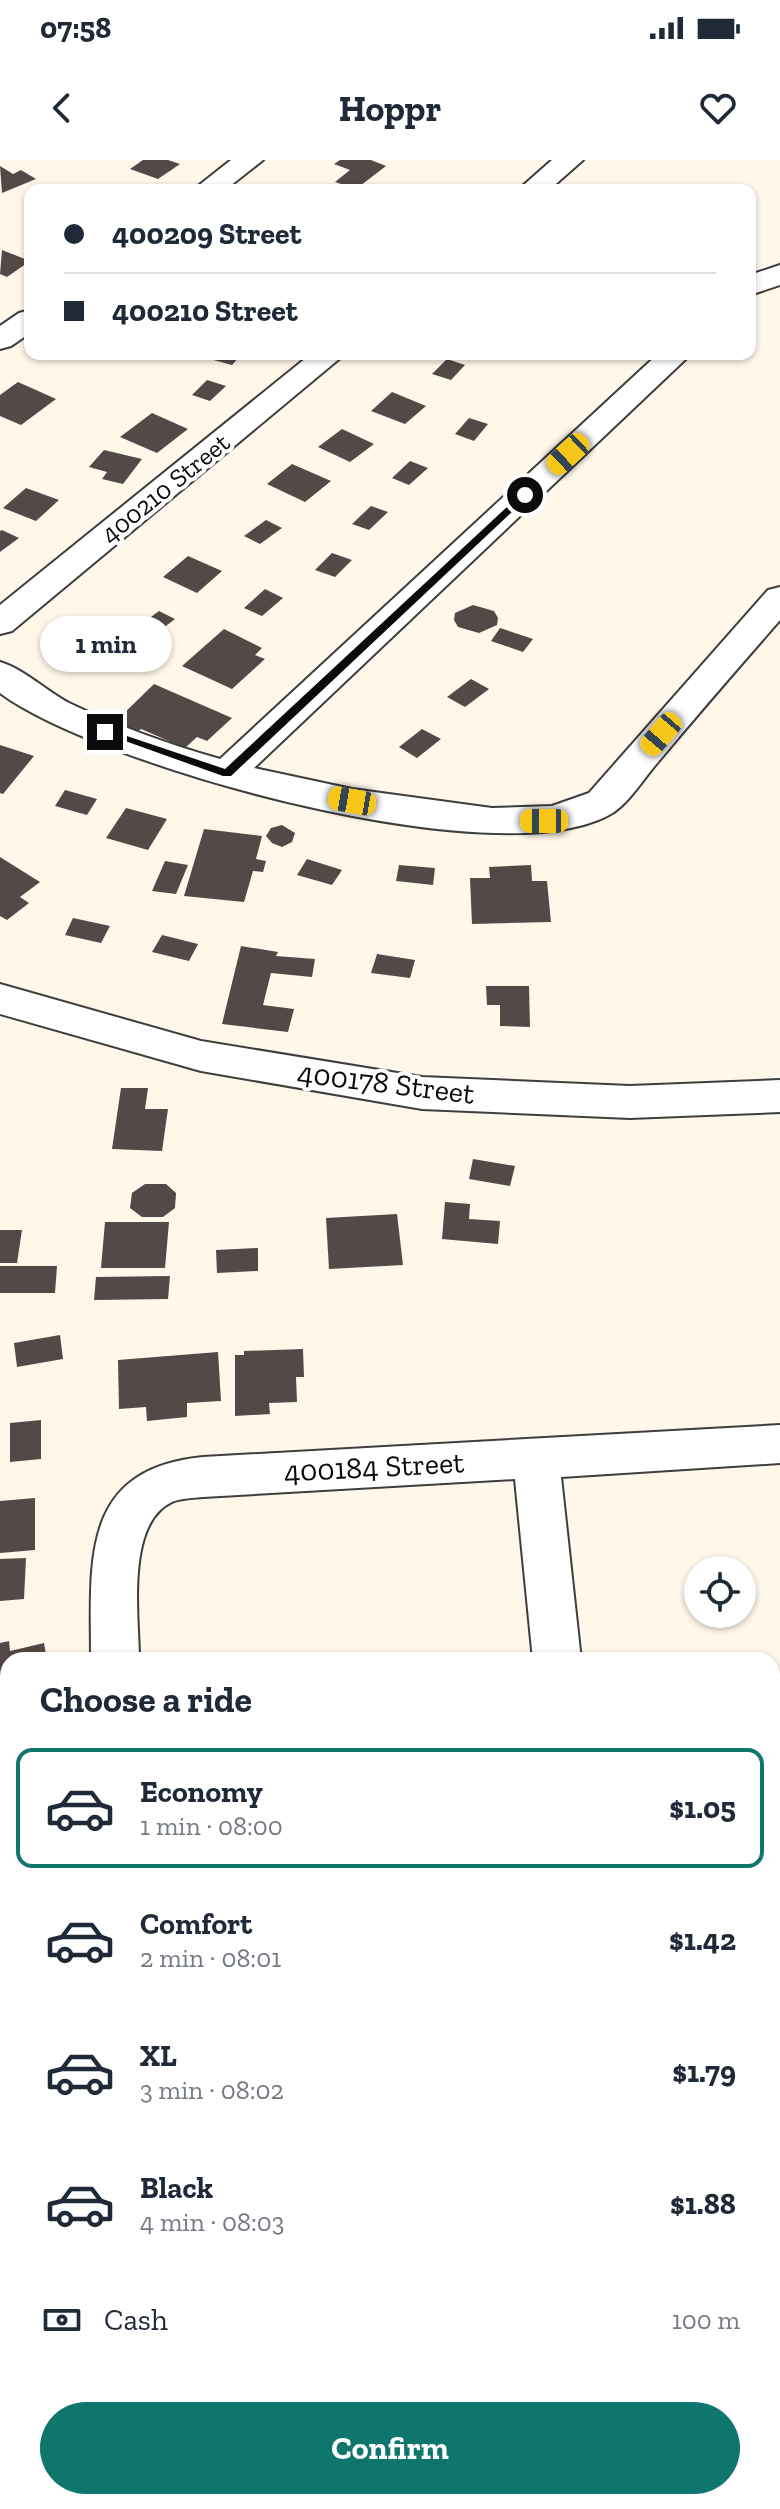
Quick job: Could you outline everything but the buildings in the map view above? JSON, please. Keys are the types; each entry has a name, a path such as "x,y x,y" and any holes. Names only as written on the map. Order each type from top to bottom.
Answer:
{"street":[{"path":"215,184 249,160"},
{"path":"539,184 569,160"},
{"path":"756,284 780,274"},
{"path":"0,340 24,323"},
{"name":"400210 Street","path":"0,623 323,360"},
{"path":"227,773 670,360"},
{"path":"0,674 49,709 134,744 227,773 296,791 466,818 544,821 575,814 602,802 780,598"},
{"name":"400178 Street","path":"0,999 201,1056 422,1093 630,1102 780,1096"},
{"name":"400184 Street","path":"115,1652 117,1546 122,1524 154,1488 184,1480 239,1476 780,1444"},
{"path":"536,1458 556,1652"}],"route":[{"path":"105,732 227,773 525,495"}]}
